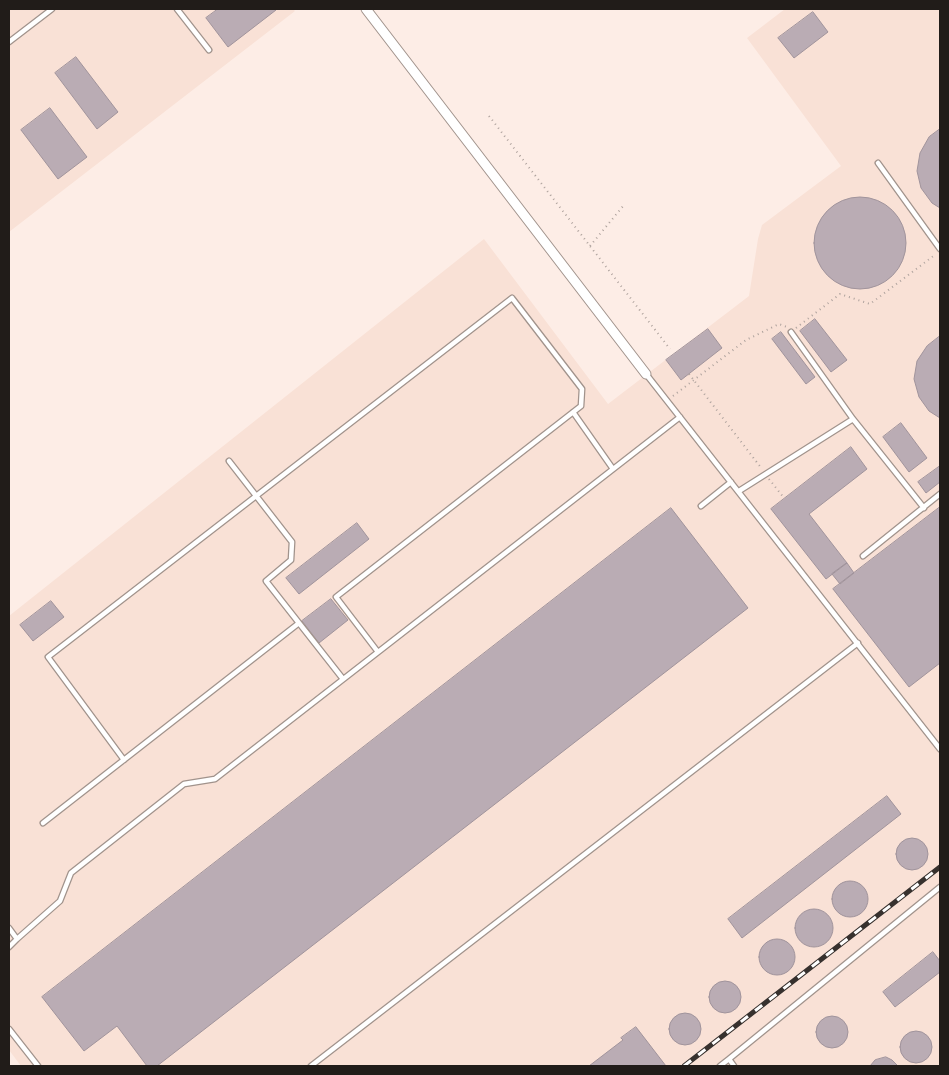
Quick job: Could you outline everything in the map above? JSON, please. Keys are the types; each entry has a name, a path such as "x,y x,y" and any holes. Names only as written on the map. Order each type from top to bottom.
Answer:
{"street":[{"path":"366,9 646,374"}],"lane":[{"path":"9,42 52,9"},
{"path":"177,9 209,50"},
{"path":"878,163 940,250"},
{"path":"124,760 48,657 512,298 582,389 581,406 336,597 378,652"},
{"path":"791,332 854,419 924,508"},
{"path":"646,374 940,749"},
{"path":"573,412 613,469"},
{"path":"9,947 60,901 71,873 78,867 184,784 215,779 680,417"},
{"path":"739,491 854,419"},
{"path":"229,461 292,542 292,560 266,581 343,679"},
{"path":"701,506 731,482"},
{"path":"863,556 940,494"},
{"path":"43,823 299,623"},
{"path":"311,1066 858,643"},
{"path":"720,1066 940,888"},
{"path":"9,928 17,939"},
{"path":"9,1029 38,1066"},
{"path":"729,1059 734,1066"}],"path":[{"path":"489,116 670,349"},
{"path":"590,246 624,206"},
{"path":"667,400 746,340 779,324 786,325 791,332 840,294 870,304 940,250"},
{"path":"689,374 784,498"}],"shaded area":[{"path":"9,9 293,9 295,11 9,232"},
{"path":"785,9 940,9 940,1066 21,1066 9,1050 9,616 484,239 608,404 749,296 762,225 841,166 747,38"}],"building":[{"path":"218,9 276,10 228,47 206,18"},
{"path":"813,12 828,32 794,58 778,38"},
{"path":"76,57 118,112 97,129 55,73"},
{"path":"50,108 87,157 58,179 21,130"},
{"path":"940,129 940,208 932,203 921,188 917,171 920,153 929,137"},
{"path":"860,197 869,198 886,205 898,217 905,234 905,252 898,269 886,281 869,288 860,289 851,288 834,281 822,269 815,252 814,243 815,234 822,217 834,205 851,198"},
{"path":"815,319 847,360 831,372 800,331"},
{"path":"708,329 722,348 681,380 666,360"},
{"path":"781,332 815,377 806,384 772,339"},
{"path":"940,336 940,418 929,411 919,397 914,379 917,361 927,346"},
{"path":"901,423 927,458 909,472 883,437"},
{"path":"851,447 867,469 809,514 847,563 826,579 771,509"},
{"path":"940,466 940,482 926,493 918,482"},
{"path":"940,507 940,663 909,687 833,589"},
{"path":"671,508 748,608 157,1066 147,1066 117,1026 84,1051 42,997"},
{"path":"357,523 369,539 299,594 286,578"},
{"path":"847,563 854,573 840,584 832,574"},
{"path":"331,599 348,620 319,643 302,621"},
{"path":"51,601 64,617 33,641 20,625"},
{"path":"887,796 901,814 742,938 728,919"},
{"path":"912,838 923,843 928,854 923,865 912,870 901,865 896,854 901,843"},
{"path":"850,881 863,886 868,899 863,912 850,917 837,912 832,899 837,886"},
{"path":"814,909 827,915 833,928 827,941 814,947 801,941 795,928 801,915"},
{"path":"777,939 784,940 790,944 794,950 794,964 790,970 784,974 777,975 770,974 764,970 760,964 759,957 760,950 764,944 770,940"},
{"path":"933,952 940,961 940,972 895,1007 883,992"},
{"path":"725,981 736,986 741,997 736,1008 725,1013 714,1008 709,997 714,986"},
{"path":"685,1013 696,1018 701,1029 696,1040 685,1045 674,1040 669,1029 674,1018"},
{"path":"832,1016 843,1021 848,1032 843,1043 832,1048 821,1043 816,1032 821,1021"},
{"path":"636,1027 666,1066 589,1066 623,1040 621,1038"},
{"path":"916,1031 927,1036 932,1047 927,1058 916,1063 905,1058 900,1047 905,1036"},
{"path":"886,1057 898,1066 870,1066 875,1060"}],"railway":[{"path":"684,1066 940,867"}]}
